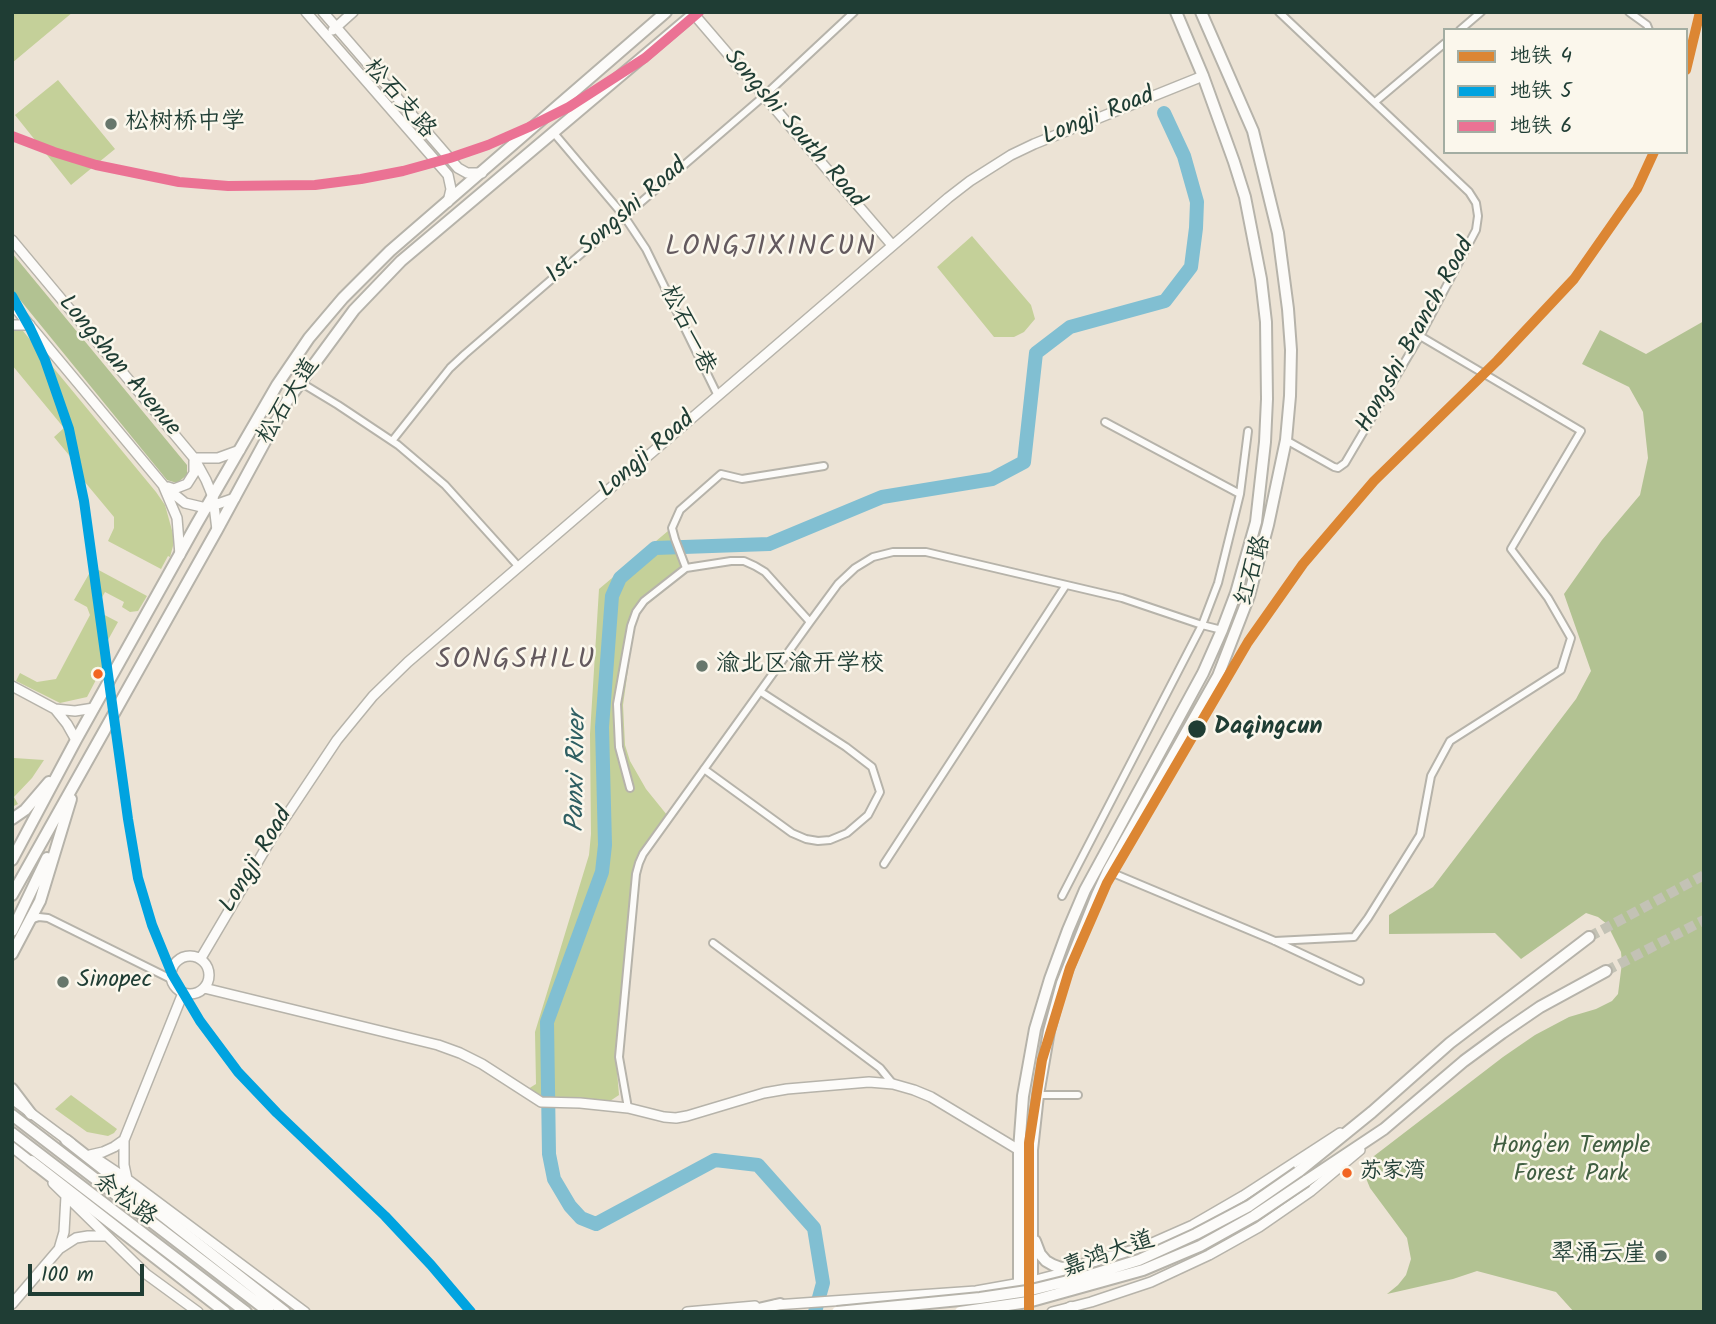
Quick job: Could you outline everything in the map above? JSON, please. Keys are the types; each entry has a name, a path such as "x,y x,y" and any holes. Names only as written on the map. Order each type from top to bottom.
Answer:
{"highway":[{"name":"松石大道","path":"15,854 180,555 277,385 309,338 390,251 666,12"},
{"name":"红石路","path":"1019,1312 1019,1150 1023,1096 1035,1028 1050,979 1085,890 1203,673 1222,630 1236,593 1256,522 1267,399 1266,322 1261,279 1245,197 1203,76 1176,12"},
{"name":"红石路","path":"1032,1281 1032,1150 1049,1031 1062,983 1108,871 1223,665 1249,596 1268,525 1286,440 1291,351 1278,233 1253,131 1201,12"},
{"name":"松石大道","path":"12,895 287,401 354,310 401,261 692,13"},
{"path":"12,818 25,810 66,761"},
{"path":"12,954 40,901 81,770"},
{"path":"12,931 67,812"},
{"name":"嘉鸿大道","path":"837,1312 1027,1291 1139,1260 1196,1234 1248,1206 1298,1172 1450,1044 1589,937"},
{"name":"嘉鸿大道","path":"960,1312 1028,1302 1143,1270 1200,1246 1254,1216 1384,1129 1464,1061 1540,1007 1606,971"},
{"path":"12,1089 32,1114"},
{"name":"余松路","path":"12,1115 269,1312"},
{"name":"余松路","path":"12,1133 246,1312"},
{"path":"66,1140 285,1312"},
{"path":"31,1161 225,1312"},
{"path":"1032,1226 1035,1246 1040,1254 1061,1268 1139,1249"},
{"path":"745,1312 780,1304"}],"main road":[{"name":"红石路","path":"1032,1281 1032,1312"}],"street":[{"path":"306,12 448,175 451,189 448,202"},
{"name":"松石支路","path":"323,12 458,168 467,173 482,173"},
{"path":"326,36 354,12"},
{"name":"1st. Songshi Road","path":"391,441 450,368 465,354 764,96 854,12"},
{"name":"Hongshi Branch Road","path":"1279,12 1469,192 1476,203 1478,216 1476,230 1420,335 1342,466 1334,467 1286,440"},
{"path":"1462,28 1481,12"},
{"path":"1629,12 1649,28"},
{"name":"Songshi South Road","path":"692,13 892,245"},
{"path":"1375,102 1443,45"},
{"name":"Longji Road","path":"201,958 272,836 337,740 373,696 408,662 970,181 1034,144 1203,76"},
{"name":"松石一巷","path":"553,132 624,216 646,248 718,396"},
{"name":"Longshan Avenue","path":"12,240 194,458 218,458 240,450"},
{"name":"Longshan Avenue","path":"12,304 163,485 177,518 180,555"},
{"path":"12,325 30,325"},
{"path":"1275,941 1354,937 1420,835 1431,776 1450,741 1561,670 1572,638 1548,598 1511,549 1581,431 1420,335"},
{"path":"299,382 391,441 445,485 519,567"},
{"path":"1105,422 1240,494"},
{"path":"1062,896 1202,625 1218,583 1240,494 1248,431"},
{"path":"163,485 174,489 187,484 194,472 194,458"},
{"path":"194,458 206,480 217,530"},
{"path":"686,568 672,528 680,510 721,474 742,479 824,466"},
{"path":"163,485 185,503 211,504 235,498"},
{"path":"628,1108 619,1057 636,874 643,854 838,584 855,568 873,557 893,552 926,552 1122,598 1222,630"},
{"path":"630,788 620,747 618,704 631,626 644,601 686,568 744,561 765,572 810,622"},
{"path":"884,864 1066,585"},
{"path":"12,686 55,709 75,711 94,708"},
{"path":"704,769 792,833 806,839 830,840 847,833 867,815 880,792 872,767 761,692"},
{"path":"55,709 76,740"},
{"path":"1108,871 1275,941 1360,981"},
{"path":"40,901 48,918"},
{"path":"29,921 39,917 48,918 171,979 183,993 194,994 204,988 209,978 208,967 201,958 182,957 173,966 171,979"},
{"path":"713,943 880,1068 893,1084"},
{"path":"204,988 438,1045 482,1064 541,1102 628,1108 676,1118 787,1089 869,1082 893,1084 930,1097 1019,1150"},
{"path":"127,1179 124,1140 183,993"},
{"path":"1038,1096 1078,1095"},
{"path":"12,1099 66,1140 127,1179 304,1312"},
{"name":"嘉鸿大道","path":"687,1312 976,1291 1081,1269 1139,1249 1193,1225 1243,1196 1372,1112"},
{"name":"嘉鸿大道","path":"1052,1312 1067,1310 1151,1282 1209,1255 1259,1227 1311,1191 1384,1129"},
{"path":"90,1155 103,1152 124,1140"},
{"path":"12,1147 31,1161 146,1274 198,1312"},
{"path":"58,1249 65,1224 66,1196"},
{"path":"12,1304 58,1249 76,1238 105,1236"},
{"path":"1081,1269 1071,1277 1069,1288 1076,1299 1091,1302"}],"green space":[{"path":"12,12 73,12 12,63"},
{"path":"58,80 115,149 71,185 15,115"},
{"path":"972,236 1031,305 1035,319 1024,332 1014,337 994,337 937,267"},
{"path":"12,253 187,465 187,475 177,483 167,480 12,290"},
{"name":"Hong'en Temple Forest Park","path":"1704,321 1704,1312 1574,1312 1556,1292 1477,1271 1387,1294 1406,1275 1411,1259 1407,1238 1370,1188 1361,1166 1535,1035 1569,1017 1596,1009 1612,1001 1618,994 1621,952 1607,924 1598,917 1586,913 1521,959 1495,933 1389,934 1389,915 1433,887 1576,699 1591,671 1564,594 1602,540 1640,495 1648,458 1643,412 1629,387 1582,364 1600,330 1646,354"},
{"path":"12,330 23,331 165,505 173,534 173,546 170,557 168,556 161,569 108,541 114,528 114,517 74,469 78,466 54,437 64,428 12,365"},
{"path":"668,531 687,572 639,614 634,627 623,705 625,745 630,761 646,789 667,815 634,874 616,1059 619,1095 610,1101 542,1096 528,1089 536,1084 535,1032 589,855 590,734 599,589"},
{"path":"93,567 147,596 138,611 130,612 122,607 124,602 105,592 95,610 118,622 103,649 108,657 87,697 60,703 16,681 20,673 37,682 56,679 90,615 87,607 74,600"},
{"path":"14,758 44,760 14,797 18,804 12,807 12,761"},
{"path":"71,1095 117,1129 114,1133 108,1136 87,1132 55,1109"}],"waterway":[{"name":"Panxi River","path":"815,1312 823,1283 814,1228 758,1165 715,1160 596,1224 581,1218 570,1206 554,1179 549,1154 547,1022 602,872 605,845 602,727 612,596 620,578 655,548 769,544 882,497 992,479 1024,462 1036,353 1070,327 1165,301 1191,267 1197,202 1184,156 1164,113"}],"tunnel":[{"path":"1589,937 1704,875"},
{"path":"1606,971 1704,920"}],"metro line":[{"name":"6","path":"12,136 96,165 179,182 228,186 315,185 361,179 450,158 529,127 569,107 645,58 699,12"},
{"name":"4","path":"1688,62 1700,12"},
{"name":"4","path":"1029,1312 1029,1143 1042,1060 1070,968 1107,883 1248,642 1303,564 1374,481 1497,361 1574,279 1637,189 1653,154"},
{"name":"5","path":"12,296 45,360 69,429 84,501 138,878 152,925 172,974 200,1021 238,1072 385,1216 471,1312"}],"place":[{"name":"松树桥中学","path":"111,124"},
{"name":"渝北区渝开学校","path":"702,666"},
{"name":"Daqingcun","path":"1197,729"},
{"name":"Sinopec","path":"63,982"},
{"name":"苏家湾","path":"1347,1173"},
{"name":"翠涌云崖","path":"1661,1256"}],"district":[{"name":"LONGJIXINCUN","path":"771,249"},
{"name":"SONGSHILU","path":"516,662"}]}
